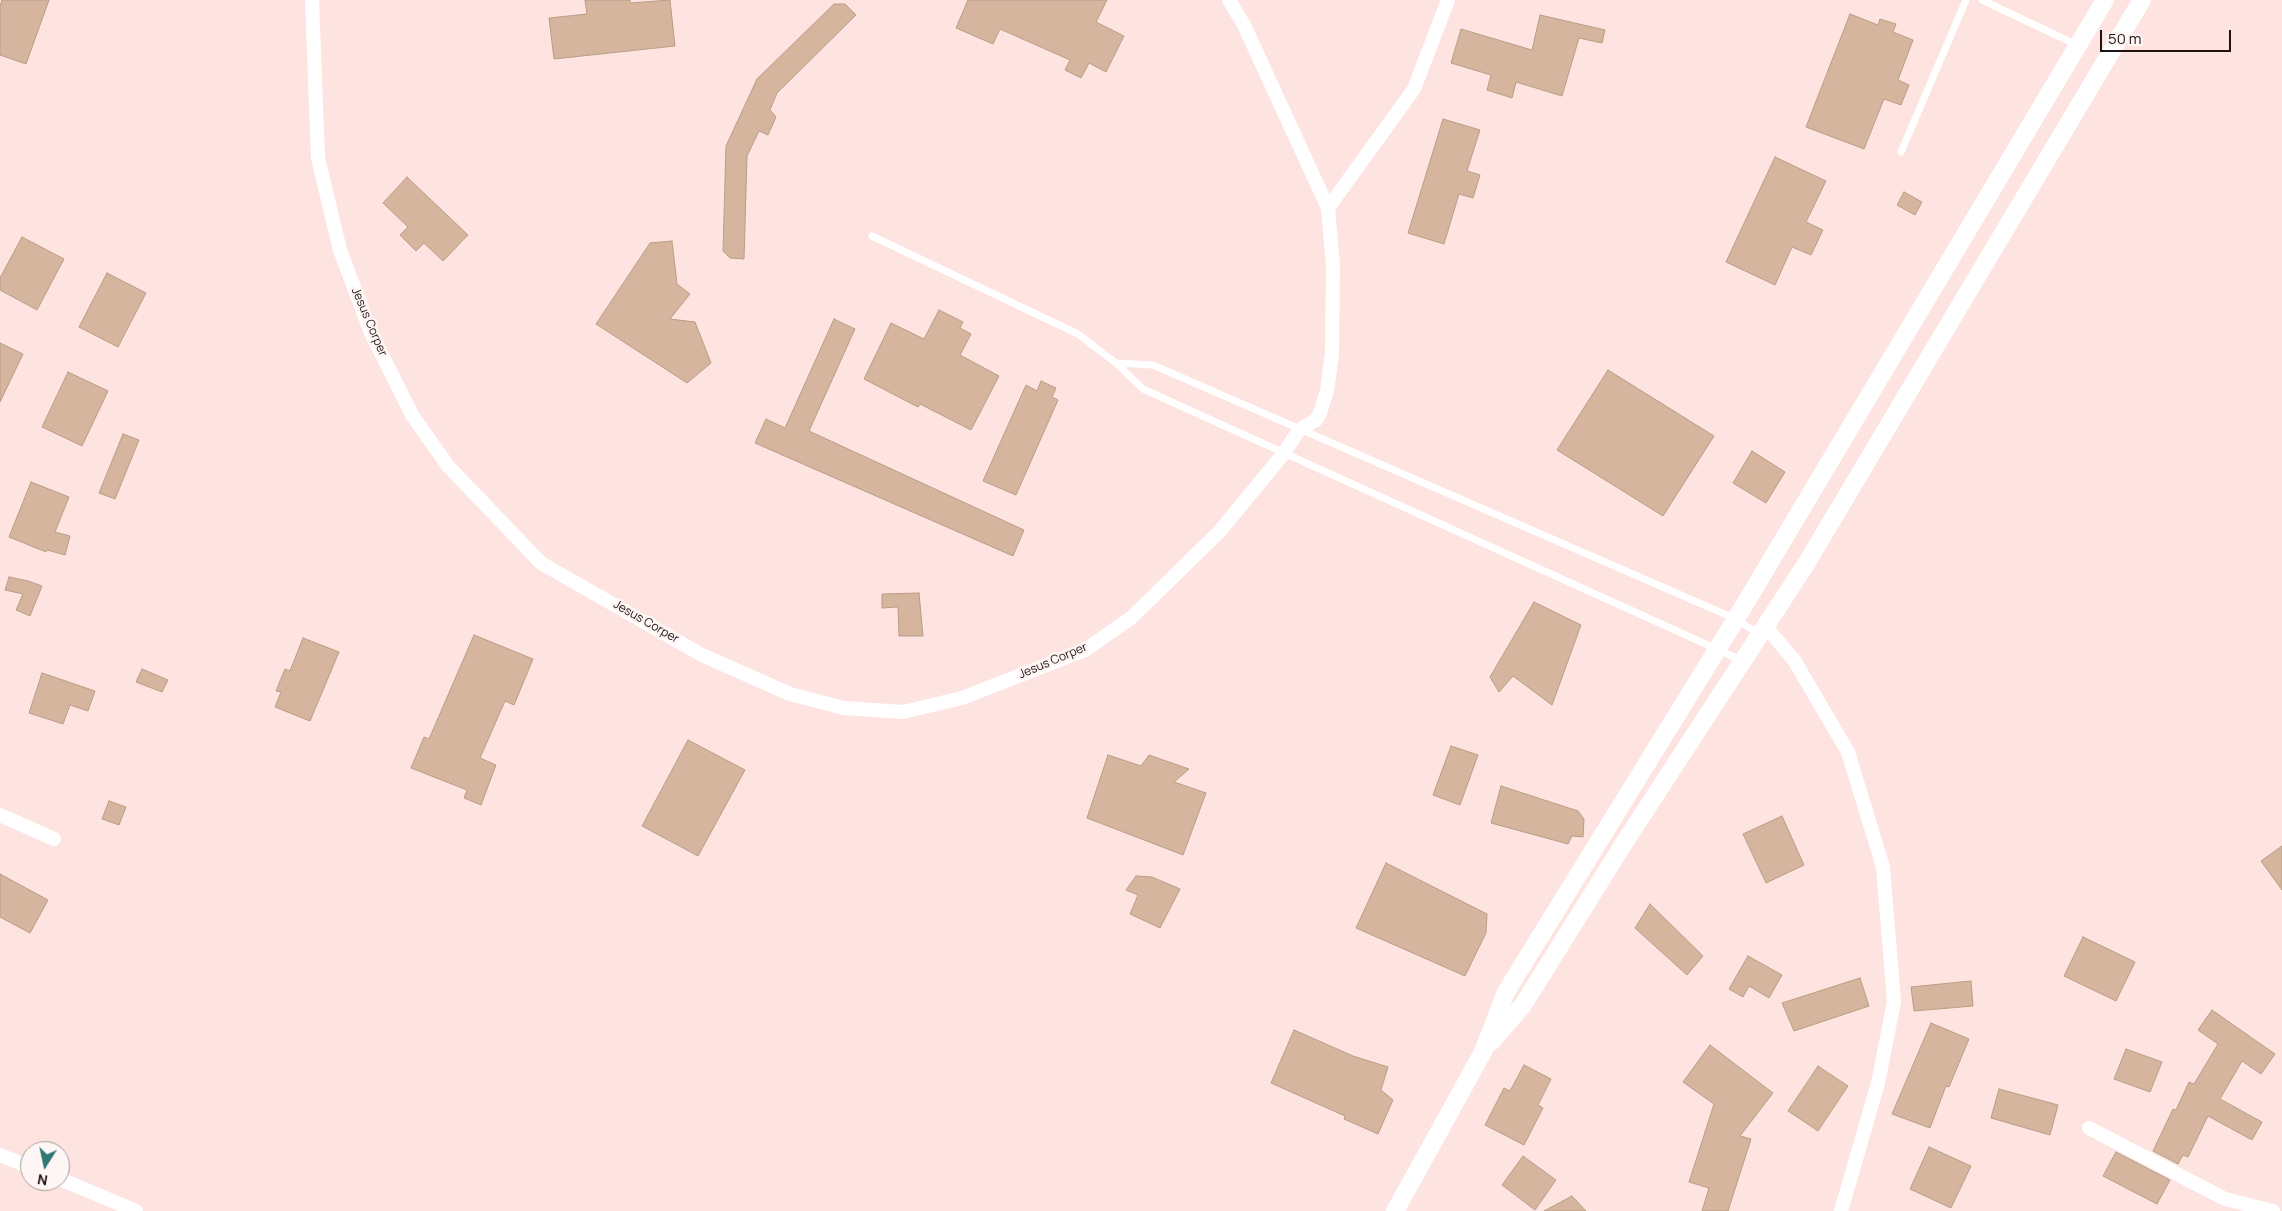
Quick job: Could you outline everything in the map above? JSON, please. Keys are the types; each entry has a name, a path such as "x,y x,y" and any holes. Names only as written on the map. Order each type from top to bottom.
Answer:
{"street":[{"name":"Jesus Corper","path":"312,0 318,158 338,241 371,334 412,415 448,466 541,563 702,655 790,694 844,708 903,712 962,698 1085,650 1131,618 1220,532 1284,453 1299,430 1316,420 1327,391 1332,353 1333,266 1328,208 1244,25 1229,0"},
{"path":"1328,208 1414,89 1448,0"},
{"path":"1395,1211 1483,1052 1506,992 1736,620 2105,0"},
{"path":"1483,1052 1523,1005 1626,840 1806,564 2142,0"},
{"path":"1763,631 1794,660 1848,752 1883,867 1894,1002 1878,1083 1841,1211"},
{"path":"0,815 54,839"},
{"path":"2089,1128 2225,1199 2272,1211"},
{"path":"0,1154 20,1163"},
{"path":"70,1183 136,1211"}],"lane":[{"path":"1901,152 1966,0"},
{"path":"1982,0 2078,46"},
{"path":"872,236 1078,334 1116,363 1143,389 1744,661"},
{"path":"1116,363 1153,365 1763,631"}],"building":[{"path":"2,0 49,0 26,64 0,55 0,6"},
{"path":"585,0 630,0 630,3 670,0 675,46 554,59 549,18 587,14"},
{"path":"968,0 1107,0 1096,22 1124,36 1106,72 1089,63 1081,78 1065,70 1070,60 1000,29 993,44 956,28"},
{"path":"834,4 845,4 856,15 777,93 770,110 776,117 768,135 759,131 747,156 744,259 730,258 723,251 726,146 757,79"},
{"path":"1850,14 1878,25 1880,19 1896,24 1893,32 1913,40 1898,80 1909,85 1901,105 1884,99 1864,149 1806,127"},
{"path":"1540,15 1605,30 1602,43 1579,38 1562,96 1516,82 1512,98 1487,90 1491,75 1451,63 1461,29 1532,50"},
{"path":"1443,119 1480,130 1467,171 1480,175 1473,198 1459,194 1444,244 1408,233"},
{"path":"1775,157 1826,181 1806,222 1823,230 1811,255 1792,247 1775,285 1726,262"},
{"path":"407,177 468,235 443,261 424,243 416,251 400,235 408,227 383,203"},
{"path":"1904,192 1922,202 1915,215 1897,205"},
{"path":"22,237 64,259 37,310 0,290 0,278"},
{"path":"672,241 677,284 690,294 670,319 695,322 711,363 687,383 596,324 650,243"},
{"path":"107,273 146,293 118,347 79,327"},
{"path":"939,310 963,322 960,328 971,334 960,355 999,376 971,430 920,404 918,407 864,379 891,323 924,339"},
{"path":"834,319 855,329 809,431 1024,530 1013,556 755,443 766,419 785,428"},
{"path":"0,343 23,354 0,402"},
{"path":"1608,370 1714,436 1663,516 1557,450"},
{"path":"68,372 108,391 82,446 42,427"},
{"path":"1041,381 1056,388 1052,397 1058,400 1016,495 983,481 1026,385 1037,391"},
{"path":"123,434 139,440 115,499 99,493"},
{"path":"1752,451 1785,472 1766,503 1733,483"},
{"path":"31,482 69,497 55,532 70,536 65,555 47,550 46,552 9,537"},
{"path":"9,577 42,586 30,616 16,610 23,594 5,590"},
{"path":"919,593 923,636 899,636 898,607 882,608 882,594"},
{"path":"1534,602 1581,625 1552,705 1513,676 1499,692 1490,677"},
{"path":"474,635 533,659 514,705 505,701 480,758 496,765 481,805 464,798 467,790 411,768 424,737 429,739"},
{"path":"303,638 339,652 310,721 275,707 281,692 276,691 285,669 290,671"},
{"path":"142,669 168,680 162,692 136,682"},
{"path":"42,673 95,691 88,711 70,705 63,724 29,713"},
{"path":"688,740 745,770 698,856 642,826"},
{"path":"1451,746 1478,755 1460,805 1433,795"},
{"path":"1108,755 1141,766 1149,755 1189,769 1174,782 1206,793 1183,855 1087,818"},
{"path":"1501,786 1578,811 1584,819 1583,837 1572,836 1568,844 1491,823"},
{"path":"109,801 126,807 119,825 102,819"},
{"path":"1782,816 1804,865 1766,883 1743,834"},
{"path":"2282,846 2282,890 2261,861"},
{"path":"1386,863 1487,914 1486,933 1465,976 1356,928"},
{"path":"0,874 48,900 30,933 0,917"},
{"path":"1136,876 1152,877 1180,889 1160,928 1130,914 1138,895 1126,890"},
{"path":"1650,904 1703,956 1687,975 1635,928"},
{"path":"2083,937 2135,962 2116,1001 2064,976"},
{"path":"1748,956 1782,975 1769,998 1749,986 1743,997 1729,989"},
{"path":"1860,978 1869,1006 1794,1031 1782,1003"},
{"path":"1971,981 1973,1006 1914,1011 1911,987"},
{"path":"2212,1010 2275,1054 2261,1074 2242,1061 2220,1099 2262,1122 2252,1140 2208,1116 2188,1157 2183,1155 2178,1164 2153,1151 2173,1109 2176,1110 2189,1082 2194,1084 2218,1044 2198,1030"},
{"path":"1931,1023 1969,1039 1949,1087 1946,1086 1930,1128 1892,1114"},
{"path":"1294,1030 1353,1056 1388,1067 1381,1090 1393,1100 1378,1134 1344,1119 1345,1116 1271,1083"},
{"path":"1710,1045 1773,1093 1740,1136 1751,1139 1728,1211 1702,1211 1709,1188 1689,1182 1714,1104 1683,1082"},
{"path":"2126,1049 2162,1062 2150,1092 2114,1079"},
{"path":"1524,1065 1551,1079 1538,1105 1543,1108 1524,1145 1485,1125 1504,1088 1510,1091"},
{"path":"1818,1066 1848,1086 1818,1131 1788,1111"},
{"path":"1999,1089 2058,1105 2050,1135 1991,1118"},
{"path":"1929,1147 1971,1166 1951,1208 1910,1189"},
{"path":"2116,1152 2170,1180 2157,1204 2103,1176"},
{"path":"1523,1156 1556,1180 1535,1210 1502,1185"},
{"path":"1572,1196 1586,1211 1544,1211"}]}
